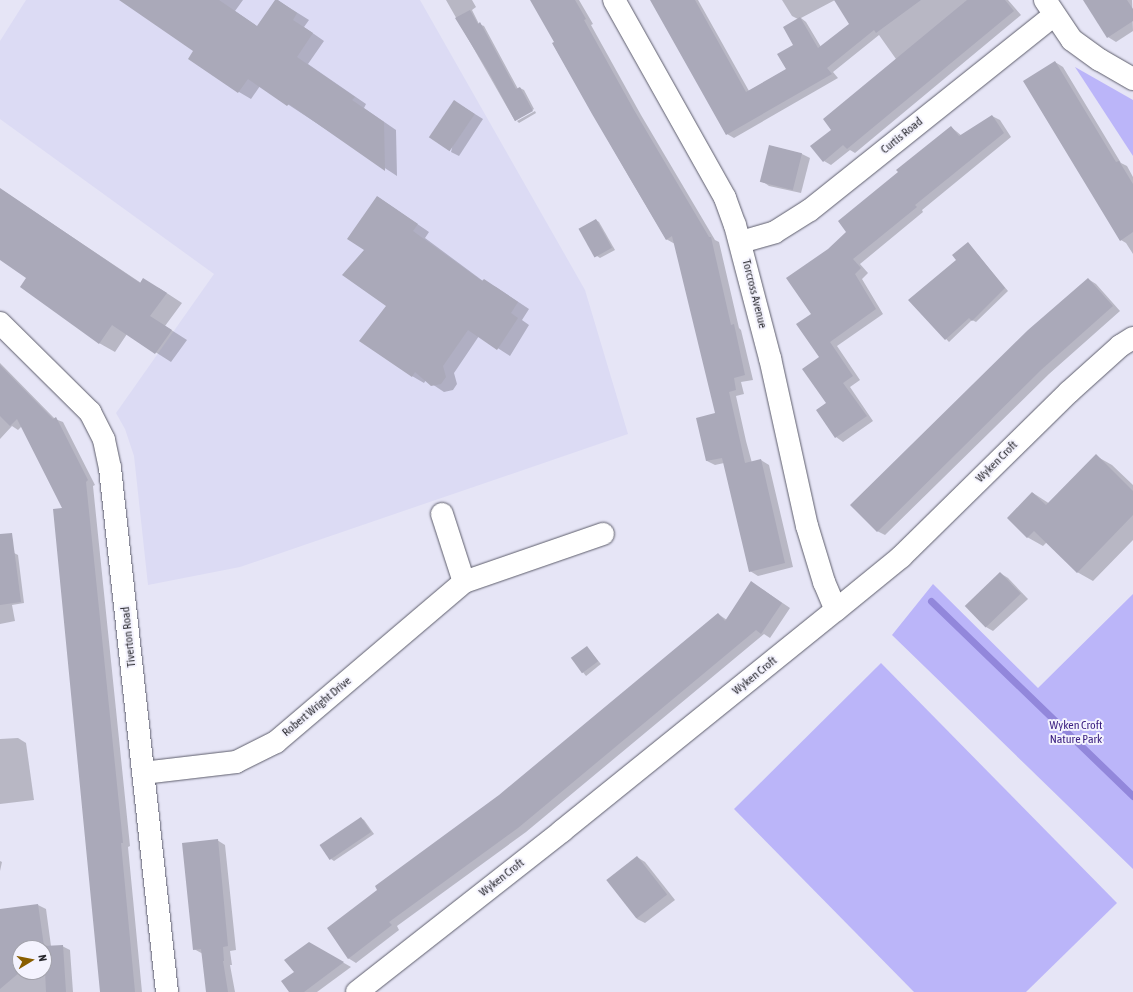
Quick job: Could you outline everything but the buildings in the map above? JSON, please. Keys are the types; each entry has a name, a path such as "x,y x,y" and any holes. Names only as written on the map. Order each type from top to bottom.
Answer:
{"street":[{"name":"Torcross Avenue","path":"614,0 725,198 741,242 770,358 807,526 824,582 836,610"},
{"name":"Curtis Road","path":"741,242 775,232 810,210 1049,7"},
{"path":"1049,7 1072,40 1100,60 1133,78"},
{"name":"Tiverton Road","path":"0,323 90,412 104,440 110,468 166,992"},
{"name":"Wyken Croft","path":"357,992 579,818 901,557 1069,392 1120,346 1133,338"},
{"path":"442,514 464,582"},
{"name":"Robert Wright Drive","path":"143,773 236,762 276,742 464,582 603,534"}],"shaded area":[{"path":"26,0 420,0 585,290 628,434 240,567 148,585 134,456 125,429 116,413 214,274 0,119 0,41"}],"green space":[{"path":"1075,67 1133,100 1133,156"},
{"name":"Wyken Croft Nature Park","path":"933,584 1038,688 1133,594 1133,869 892,635"},
{"path":"881,663 1117,903 1026,992 914,992 734,809"}],"waterway":[{"path":"931,601 1133,796"}]}
